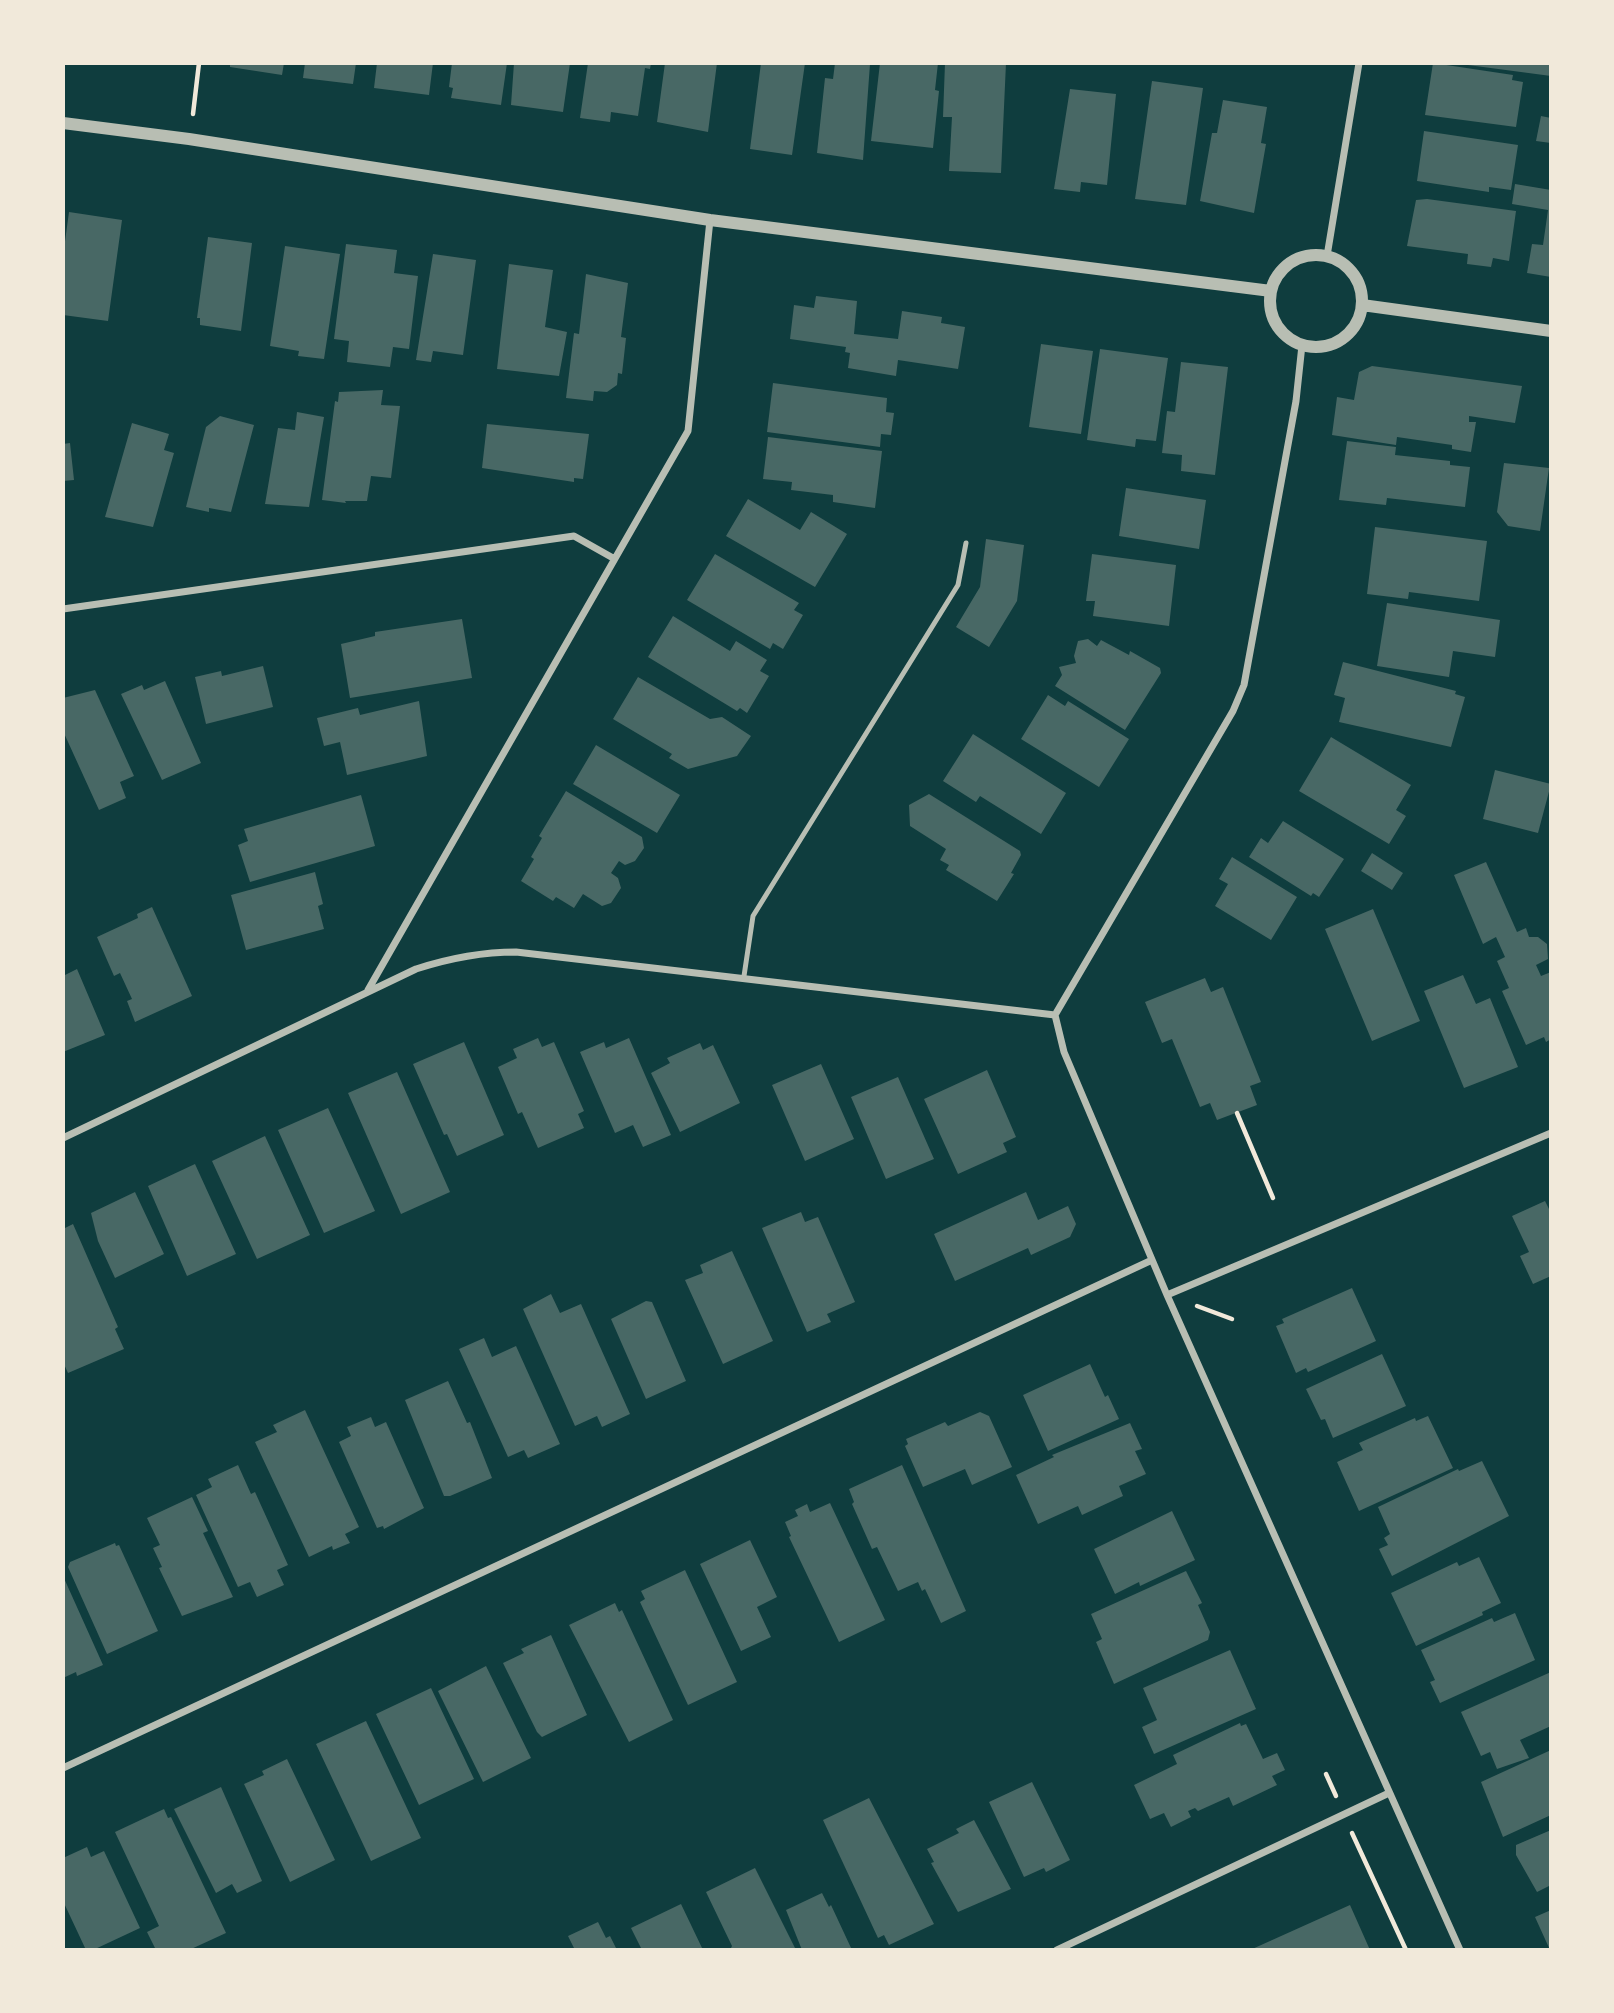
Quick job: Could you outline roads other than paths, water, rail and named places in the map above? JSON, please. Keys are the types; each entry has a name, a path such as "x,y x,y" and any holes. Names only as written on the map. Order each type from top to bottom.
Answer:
{"street":[{"path":"1327,257 1359,63"},
{"path":"63,123 189,139 710,220 1271,291"},
{"path":"369,990 613,558 688,431 710,220"},
{"path":"1327,257 1339,261 1357,279 1362,305 1359,318 1342,339 1316,347 1302,345 1280,330 1270,304 1271,291 1286,267 1299,259 1327,257"},
{"path":"1362,305 1551,331"},
{"path":"1302,345 1289,441 1244,685 1233,712 1055,1015 1064,1052 1167,1295 1460,1950"},
{"path":"63,609 575,536 613,558"},
{"path":"63,1138 369,990 451,957 485,952 516,952 744,976 1055,1015"},
{"path":"1167,1295 1551,1133"},
{"path":"63,1768 1152,1259"},
{"path":"1057,1950 1389,1793"}],"lane":[{"path":"744,976 753,916 958,585 966,543"}]}
